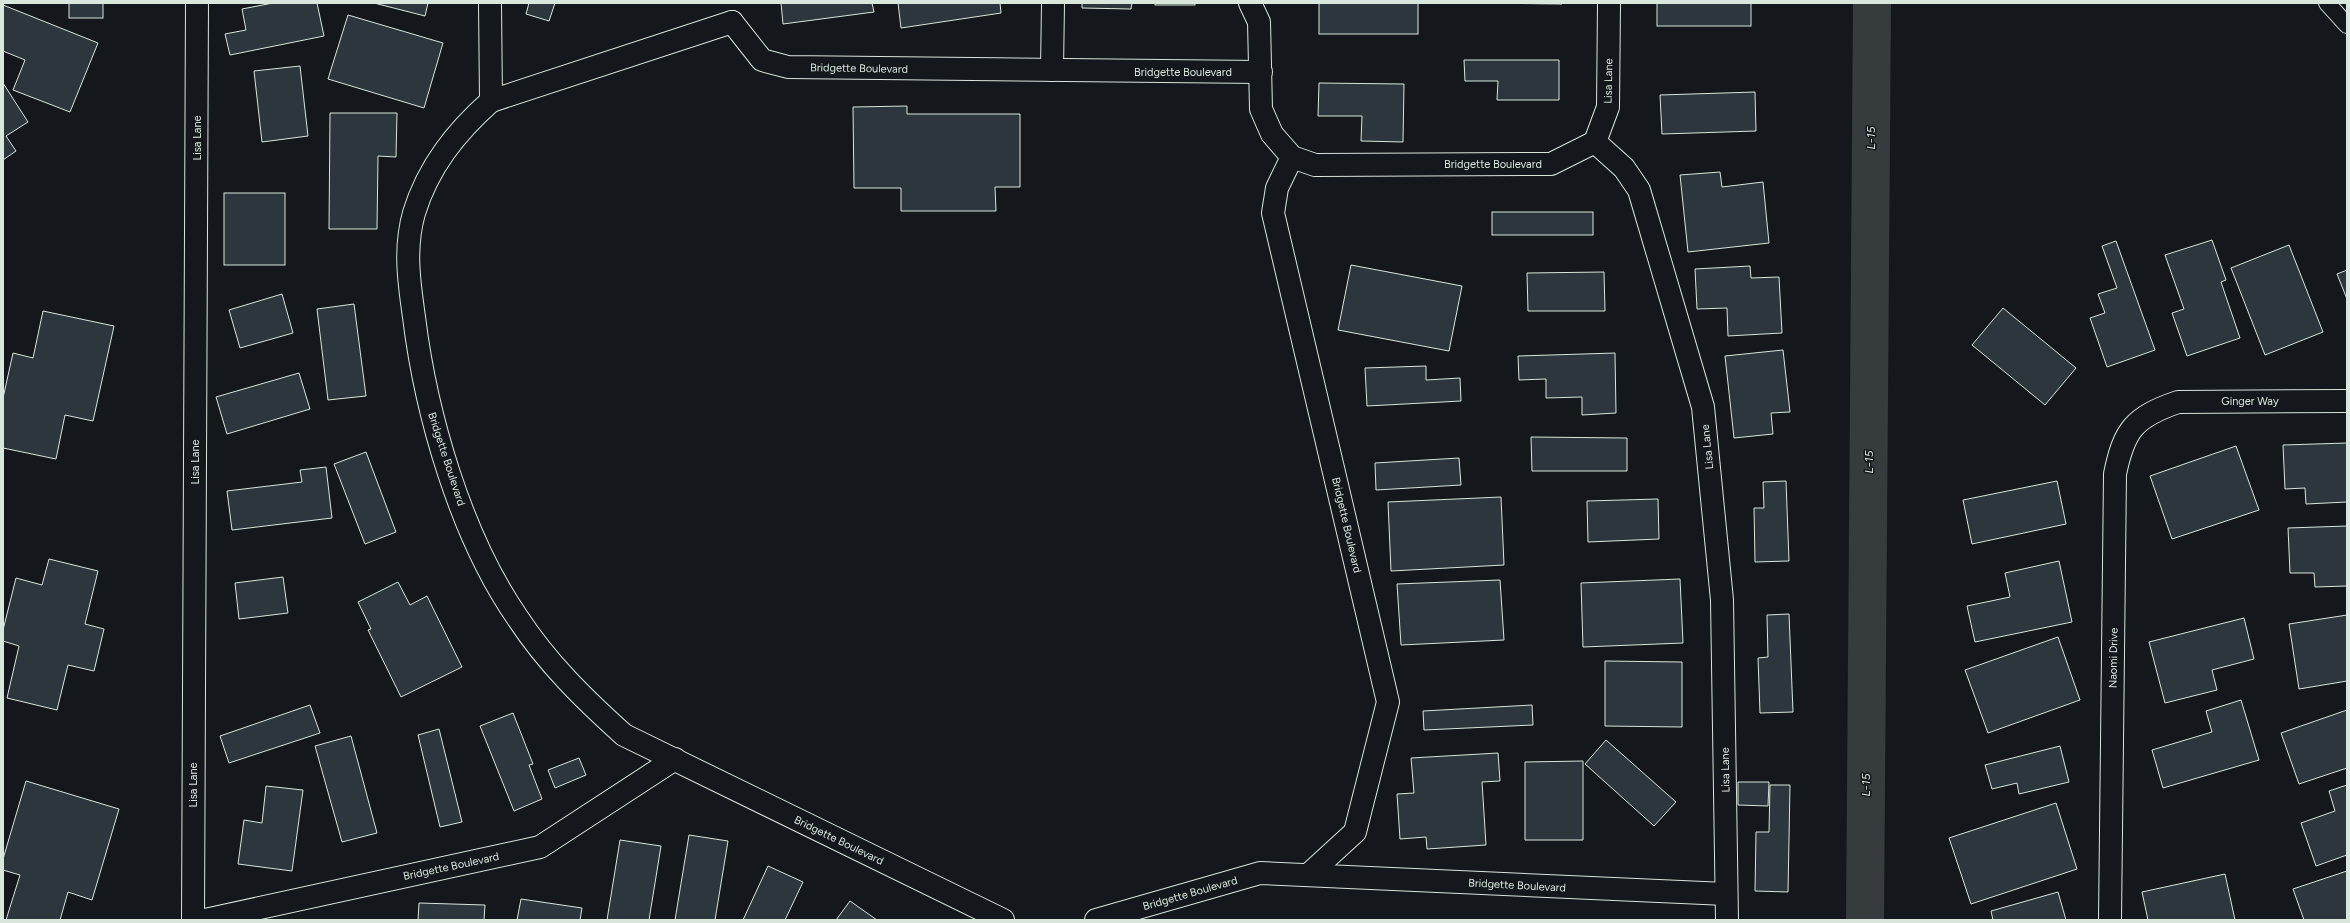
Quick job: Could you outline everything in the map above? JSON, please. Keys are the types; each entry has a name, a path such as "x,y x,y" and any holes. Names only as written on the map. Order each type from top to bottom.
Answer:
{"street":[{"name":"Lisa Lane","path":"193,920 197,3"},
{"path":"490,3 491,101"},
{"path":"1052,70 1053,3"},
{"name":"Bridgette Boulevard","path":"1250,3 1263,13 1260,72 1261,109 1272,134 1292,157 1315,165 1550,164 1595,142"},
{"name":"Lisa Lane","path":"1609,3 1608,107 1595,142 1624,168 1639,190 1703,407 1722,600 1727,920"},
{"name":"Bridgette Boulevard","path":"1003,920 624,735 577,692 555,668 516,617 487,565 462,508 433,420 419,360 407,267 409,241 422,189 449,143 466,123 491,101 732,12 762,60 788,67 1260,72"},
{"name":"Bridgette Boulevard","path":"1292,157 1277,188 1273,213 1388,702 1355,832 1308,875"},
{"name":"Ginger Way","path":"2154,410 2178,402 2347,401"},
{"name":"Naomi Drive","path":"2110,920 2115,474 2121,447 2134,426 2154,410"},
{"name":"Bridgette Boulevard","path":"205,920 540,847 675,759"},
{"name":"Bridgette Boulevard","path":"1096,920 1260,873 1726,894"}],"lane":[{"path":"2327,3 2347,25"}],"building":[{"path":"69,3 103,3 103,18 69,18"},
{"path":"273,3 317,3 324,36 230,55 225,34 246,30 242,9"},
{"path":"374,3 428,3 425,16"},
{"path":"529,3 555,3 549,21 526,14"},
{"path":"781,3 872,3 874,12 783,24"},
{"path":"898,3 1000,3 1001,13 901,28"},
{"path":"1082,3 1132,3 1131,9 1082,8"},
{"path":"1155,3 1195,3 1195,5 1155,5"},
{"path":"1319,3 1418,3 1418,34 1319,34"},
{"path":"1481,3 1562,3 1562,4"},
{"path":"1657,3 1751,3 1751,26 1657,26"},
{"path":"3,5 98,43 70,112 13,90 25,60 3,51"},
{"path":"348,15 443,43 424,108 328,79"},
{"path":"1464,60 1559,60 1559,100 1497,100 1498,81 1465,81"},
{"path":"300,66 308,136 262,142 254,71"},
{"path":"3,83 28,122 6,136 16,151 3,160"},
{"path":"1319,83 1404,84 1403,142 1361,141 1362,116 1318,116"},
{"path":"1755,92 1756,131 1662,134 1660,95"},
{"path":"907,106 907,114 1020,114 1020,187 995,187 996,211 901,211 901,188 854,188 853,107"},
{"path":"330,113 397,113 396,157 378,156 377,229 329,229"},
{"path":"1720,172 1722,187 1763,182 1769,243 1688,252 1680,175"},
{"path":"224,193 285,193 285,265 224,265"},
{"path":"1492,212 1593,212 1593,235 1492,235"},
{"path":"2212,240 2226,280 2221,282 2240,338 2187,356 2172,313 2184,309 2165,255"},
{"path":"2116,241 2155,350 2107,367 2090,318 2105,313 2098,294 2117,288 2102,246"},
{"path":"2289,245 2323,332 2265,355 2231,268"},
{"path":"1351,265 1462,286 1449,351 1338,330"},
{"path":"1750,266 1751,278 1779,277 1782,333 1728,336 1727,308 1697,309 1695,269"},
{"path":"2347,270 2347,299 2337,274"},
{"path":"1604,272 1605,311 1528,311 1527,273"},
{"path":"282,294 293,333 240,348 229,310"},
{"path":"354,304 366,396 328,400 317,309"},
{"path":"2003,308 2076,368 2045,405 1972,345"},
{"path":"43,311 114,326 93,421 65,415 56,459 3,448 3,398 13,353 33,358"},
{"path":"1783,350 1790,412 1771,413 1773,434 1734,438 1725,356"},
{"path":"1615,353 1616,413 1582,415 1582,397 1546,398 1546,379 1519,380 1518,356"},
{"path":"1426,366 1426,380 1460,378 1461,401 1367,406 1365,368"},
{"path":"299,373 310,409 227,434 216,397"},
{"path":"1531,437 1627,438 1627,471 1532,471"},
{"path":"2347,443 2347,502 2306,504 2305,488 2285,489 2283,445"},
{"path":"2236,446 2259,510 2172,539 2150,476"},
{"path":"366,452 396,532 365,544 334,464"},
{"path":"1459,458 1461,485 1376,490 1375,463"},
{"path":"326,467 332,518 232,530 227,491 302,482 300,470"},
{"path":"1786,481 1789,561 1755,562 1754,508 1764,508 1763,482"},
{"path":"2057,481 2066,524 1972,544 1963,500"},
{"path":"1501,497 1504,565 1391,571 1388,502"},
{"path":"1658,499 1659,539 1588,542 1587,501"},
{"path":"2347,526 2347,586 2315,587 2314,573 2290,573 2288,528"},
{"path":"49,559 98,571 85,624 104,629 94,671 68,665 57,710 7,698 19,646 3,641 3,630 16,578 42,585"},
{"path":"2059,561 2072,622 1975,642 1967,606 2010,597 2005,573"},
{"path":"283,577 288,613 239,619 235,583"},
{"path":"1680,579 1683,643 1583,647 1581,583"},
{"path":"1500,580 1504,640 1401,645 1397,584"},
{"path":"398,582 410,605 427,596 462,667 401,697 368,630 371,629 358,602"},
{"path":"1789,614 1793,712 1760,713 1758,658 1768,657 1767,615"},
{"path":"2347,615 2347,681 2299,689 2289,624"},
{"path":"2244,618 2254,659 2212,670 2217,690 2165,703 2149,642"},
{"path":"2058,637 2080,700 1988,733 1965,670"},
{"path":"1605,661 1682,662 1682,727 1605,726"},
{"path":"2241,700 2259,760 2163,788 2152,750 2212,732 2206,711"},
{"path":"310,705 320,733 229,763 220,736"},
{"path":"1532,705 1533,725 1424,730 1423,711"},
{"path":"2347,710 2347,768 2299,784 2281,733"},
{"path":"513,713 533,764 529,765 542,799 514,811 480,726"},
{"path":"439,729 462,822 440,827 418,735"},
{"path":"351,736 377,833 342,842 315,746"},
{"path":"1606,740 1676,802 1654,826 1585,764"},
{"path":"2060,746 2069,782 2019,794 2017,783 1992,789 1985,765"},
{"path":"1498,753 1500,781 1482,782 1486,845 1427,849 1426,837 1400,839 1397,794 1414,793 1411,758"},
{"path":"579,758 586,775 555,788 548,770"},
{"path":"1583,761 1583,840 1525,840 1525,762"},
{"path":"26,781 119,809 92,900 68,892 60,920 6,920 20,875 3,870 3,859"},
{"path":"1738,782 1769,782 1768,806 1738,805"},
{"path":"1770,785 1790,785 1788,892 1755,891 1756,832 1769,832"},
{"path":"2347,785 2347,855 2316,866 2301,823 2335,811 2329,791"},
{"path":"266,786 303,790 292,871 238,864 244,820 262,823"},
{"path":"2056,803 2077,869 1971,904 1949,838"},
{"path":"689,835 728,841 715,920 675,920"},
{"path":"620,840 661,846 649,920 607,920"},
{"path":"768,866 803,882 785,920 743,920"},
{"path":"2347,871 2347,920 2304,920 2293,889"},
{"path":"2225,874 2235,920 2148,920 2142,892"},
{"path":"2058,892 2066,920 1993,920 1991,911"},
{"path":"521,899 582,908 580,920 517,920"},
{"path":"850,901 877,920 836,920"},
{"path":"419,903 485,905 484,920 418,920"}],"waterway":[{"name":"L-15","path":"1865,920 1872,3"}]}
